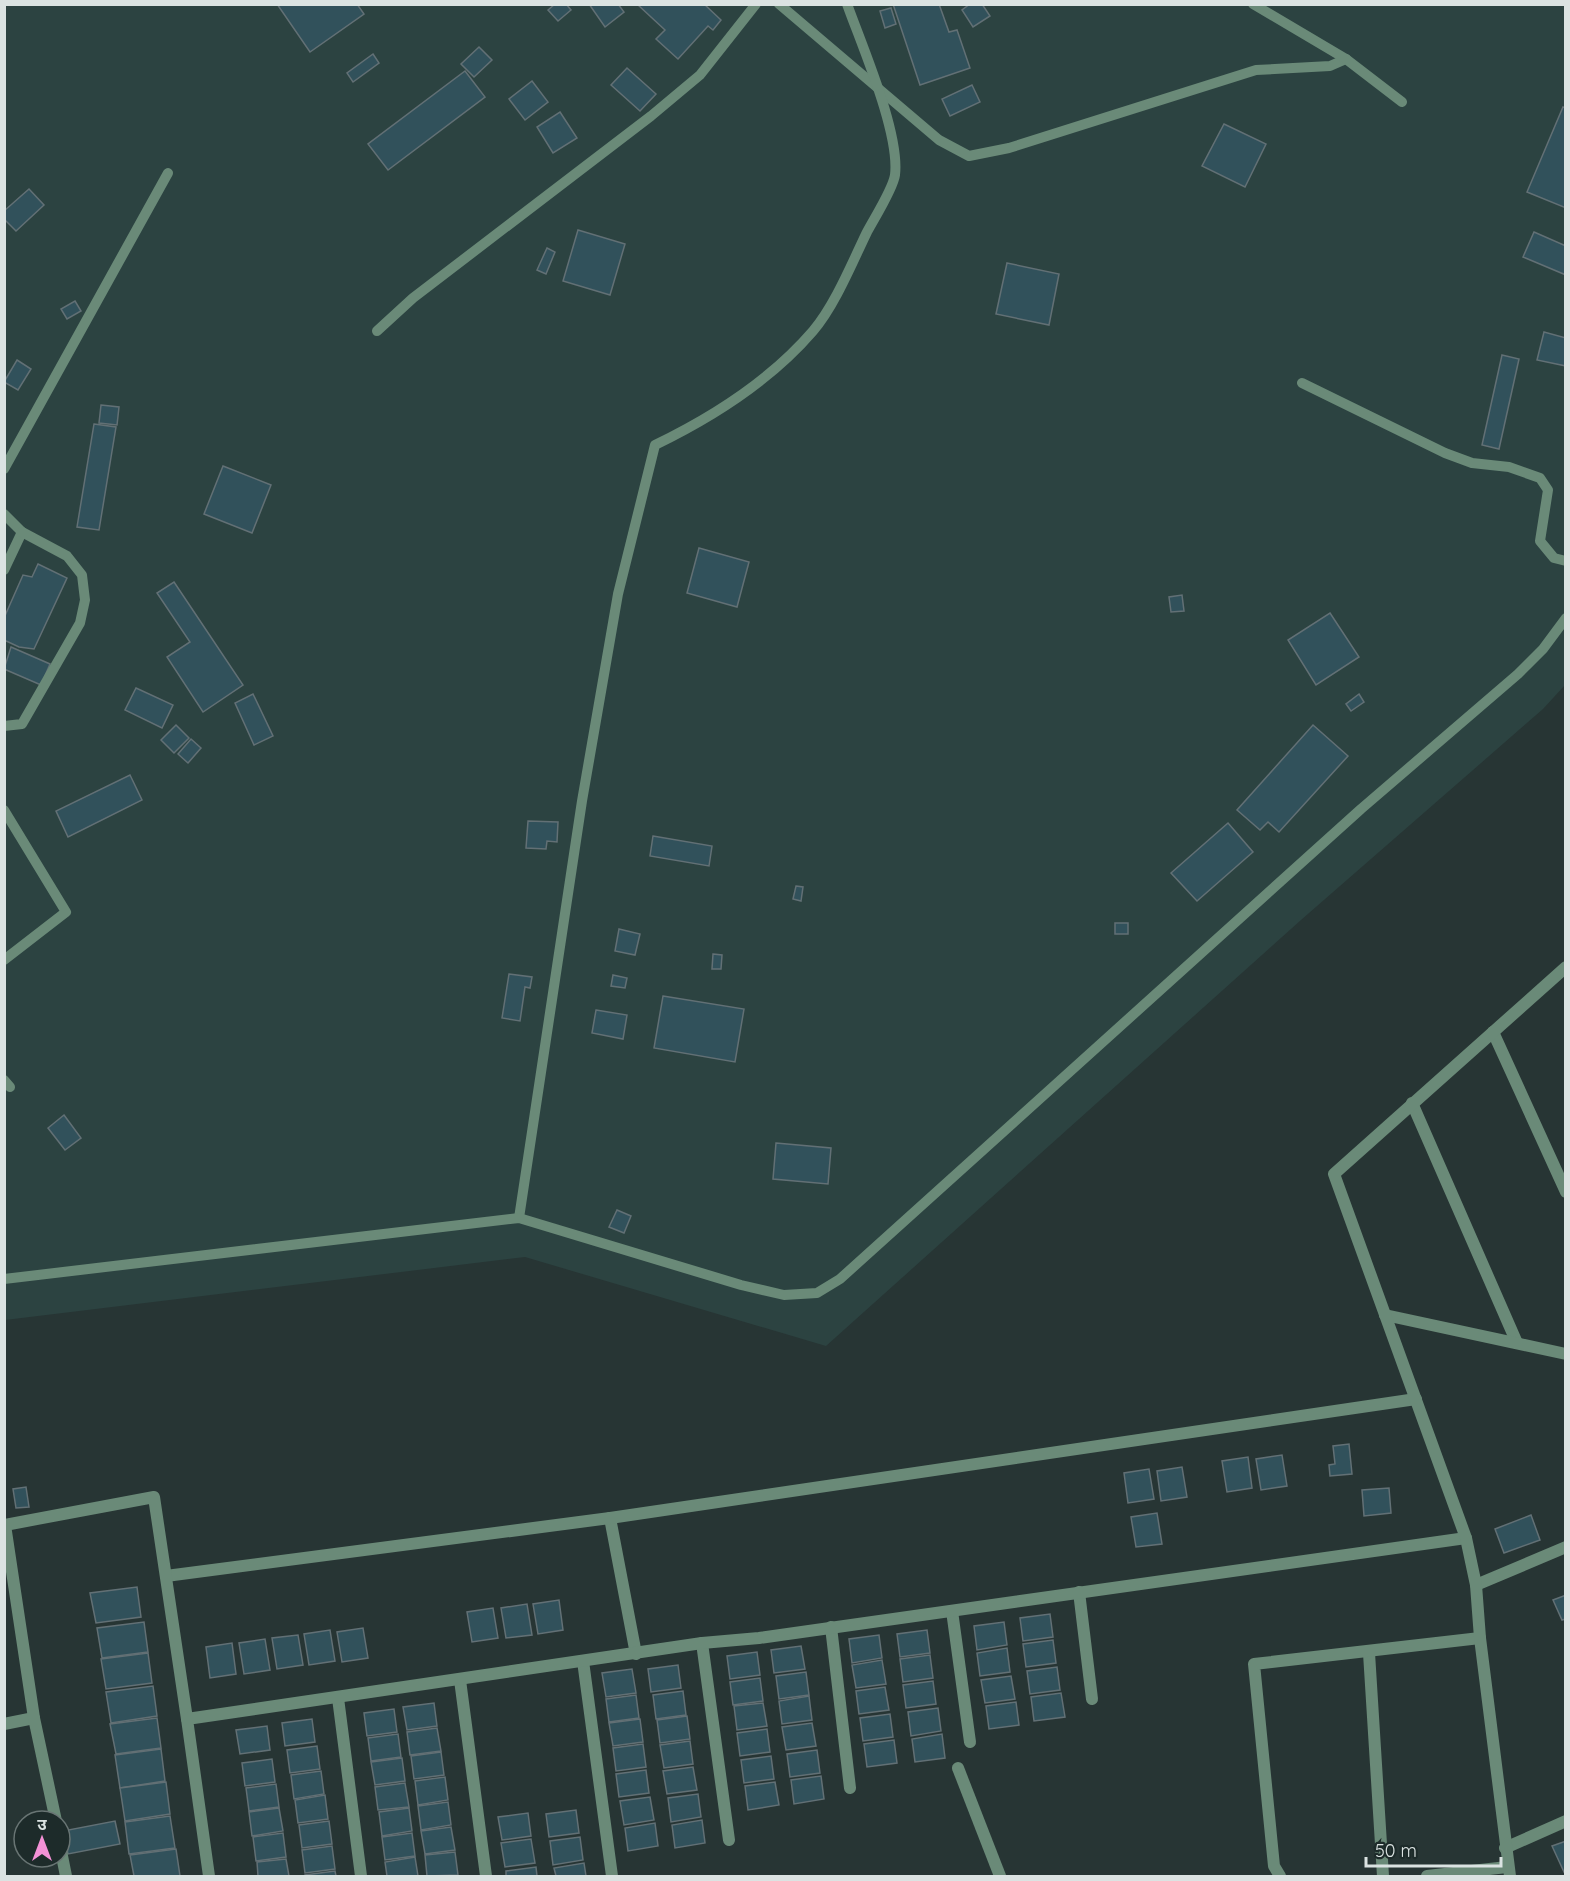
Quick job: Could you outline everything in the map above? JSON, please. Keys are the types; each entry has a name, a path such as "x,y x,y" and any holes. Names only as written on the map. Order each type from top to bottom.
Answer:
{"street":[{"path":"1427,1876 1508,1872 1480,1638 1476,1585 1467,1538 1334,1173 1566,967"},
{"path":"1493,1032 1566,1192"},
{"path":"1412,1103 1517,1343"},
{"path":"1385,1315 1566,1354"},
{"path":"166,1576 610,1518 1416,1399"},
{"path":"53,1809 34,1718 5,1523 154,1497 209,1876"},
{"path":"610,1518 636,1653"},
{"path":"187,1719 702,1643 952,1611 1467,1538"},
{"path":"1476,1585 1566,1547"},
{"path":"1079,1593 1092,1699"},
{"path":"952,1611 970,1742"},
{"path":"831,1627 850,1788"},
{"path":"1280,1876 1274,1866 1254,1664 1369,1653 1480,1638"},
{"path":"702,1643 729,1840"},
{"path":"1369,1653 1383,1876"},
{"path":"583,1661 612,1876"},
{"path":"460,1680 486,1876"},
{"path":"338,1698 362,1876"},
{"path":"4,1724 34,1718"},
{"path":"958,1768 1000,1876"},
{"path":"1505,1848 1566,1821"}],"lane":[{"path":"377,331 413,298 651,116 700,75 756,4"},
{"path":"779,4 939,140 969,156 1010,148 1256,70 1330,66 1346,59"},
{"path":"519,1218 582,801 618,594 655,445 694,426 764,379 814,330 846,276 895,176 893,144 878,90 847,4"},
{"path":"1253,4 1346,59 1402,102"},
{"path":"4,469 168,173"},
{"path":"1302,383 1445,453 1472,463 1509,467 1540,478 1548,490 1540,541 1554,558 1566,561"},
{"path":"4,514 22,532 67,555 82,575 85,600 80,623 21,724 4,726"},
{"path":"4,570 22,532"},
{"path":"4,1280 519,1218 741,1285 784,1295 817,1293 840,1279 1361,809 1518,674 1543,649 1566,618"},
{"path":"4,960 66,912 6,817"}],"shaded area":[{"path":"4,5 1565,5 1565,685 1543,709 1301,920 826,1346 525,1257 5,1320"}],"building":[{"path":"277,4 357,4 364,14 310,52"},
{"path":"555,4 566,4 571,10 558,21 548,10"},
{"path":"589,4 618,4 624,12 605,27"},
{"path":"637,4 704,4 721,20 713,30 708,26 678,59 656,39 665,30"},
{"path":"893,4 939,4 949,32 957,30 970,68 920,85"},
{"path":"970,4 982,4 990,16 973,27 962,10"},
{"path":"891,8 896,24 885,28 880,11"},
{"path":"479,47 492,60 474,77 461,64"},
{"path":"373,54 379,63 353,82 347,73"},
{"path":"627,68 656,94 640,111 611,85"},
{"path":"465,71 485,97 388,170 368,144"},
{"path":"532,81 548,102 525,120 509,99"},
{"path":"972,85 980,102 950,116 942,99"},
{"path":"1563,107 1566,108 1566,208 1527,192"},
{"path":"560,112 577,138 553,153 537,127"},
{"path":"1224,124 1266,144 1245,187 1202,166"},
{"path":"29,189 44,205 16,231 4,219 4,211"},
{"path":"578,230 625,244 610,295 563,281"},
{"path":"1534,232 1566,246 1566,275 1523,257"},
{"path":"547,248 555,252 546,274 537,270"},
{"path":"1007,263 1059,274 1049,325 996,314"},
{"path":"75,301 81,311 67,319 61,309"},
{"path":"1544,332 1566,338 1566,366 1537,360"},
{"path":"1502,355 1519,359 1499,449 1482,445"},
{"path":"17,360 31,369 18,390 4,382"},
{"path":"101,405 119,407 117,425 99,423"},
{"path":"94,424 116,427 99,530 77,527"},
{"path":"223,466 271,485 252,533 204,514"},
{"path":"699,548 749,562 737,607 687,593"},
{"path":"38,564 67,578 34,649 19,647 4,640 4,618 23,575 32,577"},
{"path":"174,582 243,685 203,712 167,657 190,642 157,593"},
{"path":"1182,595 1184,611 1171,612 1169,597"},
{"path":"1330,613 1359,657 1316,685 1288,640"},
{"path":"11,647 50,664 41,685 4,669"},
{"path":"136,688 173,705 162,728 125,710"},
{"path":"253,694 273,736 254,745 235,703"},
{"path":"1359,694 1364,702 1351,711 1346,704"},
{"path":"176,725 189,738 174,753 161,740"},
{"path":"1313,725 1348,756 1279,832 1268,822 1260,830 1237,810"},
{"path":"191,739 201,748 188,763 178,754"},
{"path":"130,775 142,800 68,837 56,811"},
{"path":"528,821 558,822 557,842 547,841 546,849 526,848"},
{"path":"1228,823 1253,852 1197,901 1171,873"},
{"path":"653,836 712,846 709,866 650,856"},
{"path":"796,886 803,887 801,901 793,899"},
{"path":"1115,923 1128,923 1128,934 1115,934"},
{"path":"619,929 640,934 635,955 615,951"},
{"path":"713,954 722,955 721,969 712,969"},
{"path":"509,974 532,977 530,988 525,987 520,1021 502,1018"},
{"path":"613,975 627,978 625,988 611,986"},
{"path":"663,996 744,1009 735,1062 654,1048"},
{"path":"596,1010 627,1015 623,1039 592,1033"},
{"path":"64,1115 81,1138 65,1150 48,1128"},
{"path":"776,1143 831,1148 828,1184 773,1179"},
{"path":"617,1210 631,1216 624,1233 609,1227"},
{"path":"1349,1444 1352,1474 1330,1476 1329,1465 1335,1464 1333,1446"},
{"path":"1282,1455 1287,1486 1261,1490 1256,1459"},
{"path":"1248,1457 1252,1488 1227,1492 1222,1461"},
{"path":"1182,1467 1187,1497 1161,1501 1157,1471"},
{"path":"1149,1469 1154,1499 1128,1503 1124,1473"},
{"path":"26,1487 29,1507 16,1508 13,1489"},
{"path":"1389,1488 1391,1513 1364,1516 1362,1490"},
{"path":"1157,1513 1162,1544 1136,1547 1131,1517"},
{"path":"1531,1515 1540,1540 1504,1553 1495,1529"},
{"path":"137,1587 141,1617 96,1623 90,1593"},
{"path":"1566,1595 1566,1619 1562,1620 1553,1600"},
{"path":"559,1600 563,1630 538,1634 533,1604"},
{"path":"527,1604 532,1635 506,1638 501,1608"},
{"path":"493,1608 498,1638 472,1642 467,1612"},
{"path":"1050,1614 1053,1637 1023,1641 1020,1618"},
{"path":"144,1622 148,1652 102,1658 97,1628"},
{"path":"1004,1622 1007,1645 977,1650 974,1626"},
{"path":"363,1628 368,1658 342,1662 337,1632"},
{"path":"330,1630 335,1661 309,1665 304,1634"},
{"path":"927,1630 930,1653 900,1657 897,1634"},
{"path":"298,1635 303,1665 277,1669 272,1638"},
{"path":"879,1635 882,1658 852,1663 849,1639"},
{"path":"265,1639 270,1670 244,1674 239,1643"},
{"path":"1053,1640 1056,1663 1026,1667 1023,1644"},
{"path":"232,1643 236,1674 210,1678 206,1647"},
{"path":"801,1646 805,1669 774,1673 771,1650"},
{"path":"1007,1648 1010,1672 980,1676 977,1653"},
{"path":"757,1652 760,1675 730,1679 727,1656"},
{"path":"148,1653 152,1683 106,1689 101,1659"},
{"path":"930,1655 933,1678 903,1682 900,1659"},
{"path":"882,1660 886,1684 856,1688 852,1665"},
{"path":"678,1665 681,1688 651,1692 648,1669"},
{"path":"1057,1667 1060,1690 1030,1694 1027,1671"},
{"path":"632,1669 636,1693 606,1697 602,1673"},
{"path":"806,1672 809,1695 779,1699 776,1676"},
{"path":"1011,1676 1015,1699 985,1703 981,1680"},
{"path":"760,1678 763,1701 733,1705 730,1682"},
{"path":"933,1681 936,1704 906,1708 903,1685"},
{"path":"153,1686 157,1716 111,1723 106,1692"},
{"path":"885,1687 889,1710 859,1714 856,1691"},
{"path":"683,1691 686,1715 656,1719 653,1695"},
{"path":"1061,1693 1065,1717 1034,1721 1031,1697"},
{"path":"636,1695 639,1718 609,1722 606,1699"},
{"path":"809,1696 812,1720 782,1724 779,1701"},
{"path":"1016,1702 1019,1725 989,1729 986,1706"},
{"path":"434,1703 437,1726 407,1730 403,1707"},
{"path":"763,1703 767,1726 737,1730 734,1706"},
{"path":"938,1708 941,1731 911,1736 908,1712"},
{"path":"394,1709 397,1732 367,1736 364,1713"},
{"path":"890,1714 893,1737 863,1741 860,1718"},
{"path":"687,1716 690,1739 660,1743 657,1720"},
{"path":"157,1718 161,1748 116,1754 110,1724"},
{"path":"312,1719 315,1742 285,1746 282,1723"},
{"path":"640,1719 643,1742 613,1746 609,1723"},
{"path":"812,1723 816,1746 786,1750 782,1727"},
{"path":"267,1726 270,1750 240,1754 236,1730"},
{"path":"437,1728 441,1751 410,1755 407,1732"},
{"path":"767,1729 770,1752 740,1756 737,1733"},
{"path":"398,1734 401,1757 371,1761 368,1738"},
{"path":"942,1734 945,1758 915,1762 912,1739"},
{"path":"894,1740 897,1763 867,1767 864,1744"},
{"path":"690,1741 693,1764 664,1768 660,1745"},
{"path":"643,1744 646,1767 616,1771 613,1748"},
{"path":"317,1746 320,1769 290,1773 287,1750"},
{"path":"161,1749 165,1781 120,1788 115,1755"},
{"path":"817,1750 820,1773 790,1777 787,1754"},
{"path":"441,1752 444,1775 414,1779 411,1756"},
{"path":"771,1756 774,1779 744,1783 741,1760"},
{"path":"402,1758 405,1781 375,1785 371,1762"},
{"path":"272,1759 275,1782 245,1786 242,1763"},
{"path":"693,1767 697,1790 667,1794 663,1771"},
{"path":"646,1770 649,1793 619,1797 616,1774"},
{"path":"321,1771 324,1794 294,1799 291,1775"},
{"path":"821,1776 824,1799 794,1804 791,1780"},
{"path":"445,1777 448,1800 418,1805 415,1781"},
{"path":"166,1782 170,1814 125,1821 120,1788"},
{"path":"775,1782 779,1805 748,1810 745,1786"},
{"path":"405,1783 409,1807 378,1810 375,1787"},
{"path":"276,1784 279,1807 249,1811 246,1788"},
{"path":"698,1794 701,1817 671,1822 668,1798"},
{"path":"325,1795 328,1819 298,1823 295,1800"},
{"path":"650,1797 654,1820 624,1825 620,1801"},
{"path":"448,1802 451,1825 421,1830 418,1806"},
{"path":"279,1808 283,1831 252,1836 249,1812"},
{"path":"409,1808 412,1831 382,1836 379,1812"},
{"path":"576,1810 579,1833 549,1837 546,1814"},
{"path":"528,1813 531,1836 502,1840 498,1817"},
{"path":"170,1816 175,1848 129,1854 125,1822"},
{"path":"702,1820 705,1843 675,1848 672,1825"},
{"path":"115,1821 120,1844 72,1853 72,1829"},
{"path":"329,1821 332,1844 302,1848 299,1825"},
{"path":"655,1823 658,1846 628,1851 625,1828"},
{"path":"451,1827 455,1850 425,1854 421,1831"},
{"path":"283,1833 286,1857 256,1861 253,1837"},
{"path":"412,1833 415,1856 385,1860 382,1837"},
{"path":"580,1837 583,1860 553,1865 550,1841"},
{"path":"531,1839 535,1863 505,1867 501,1843"},
{"path":"1566,1841 1566,1871 1564,1872 1552,1846"},
{"path":"332,1846 335,1869 305,1873 302,1850"},
{"path":"176,1849 180,1876 134,1876 130,1855"},
{"path":"455,1852 458,1875 427,1876 425,1855"},
{"path":"415,1857 418,1876 387,1876 385,1862"},
{"path":"286,1859 289,1876 258,1876 257,1862"},
{"path":"584,1863 586,1876 556,1876 554,1868"},
{"path":"536,1867 537,1876 506,1876 506,1871"},
{"path":"335,1871 336,1876 305,1876 305,1875"}]}
